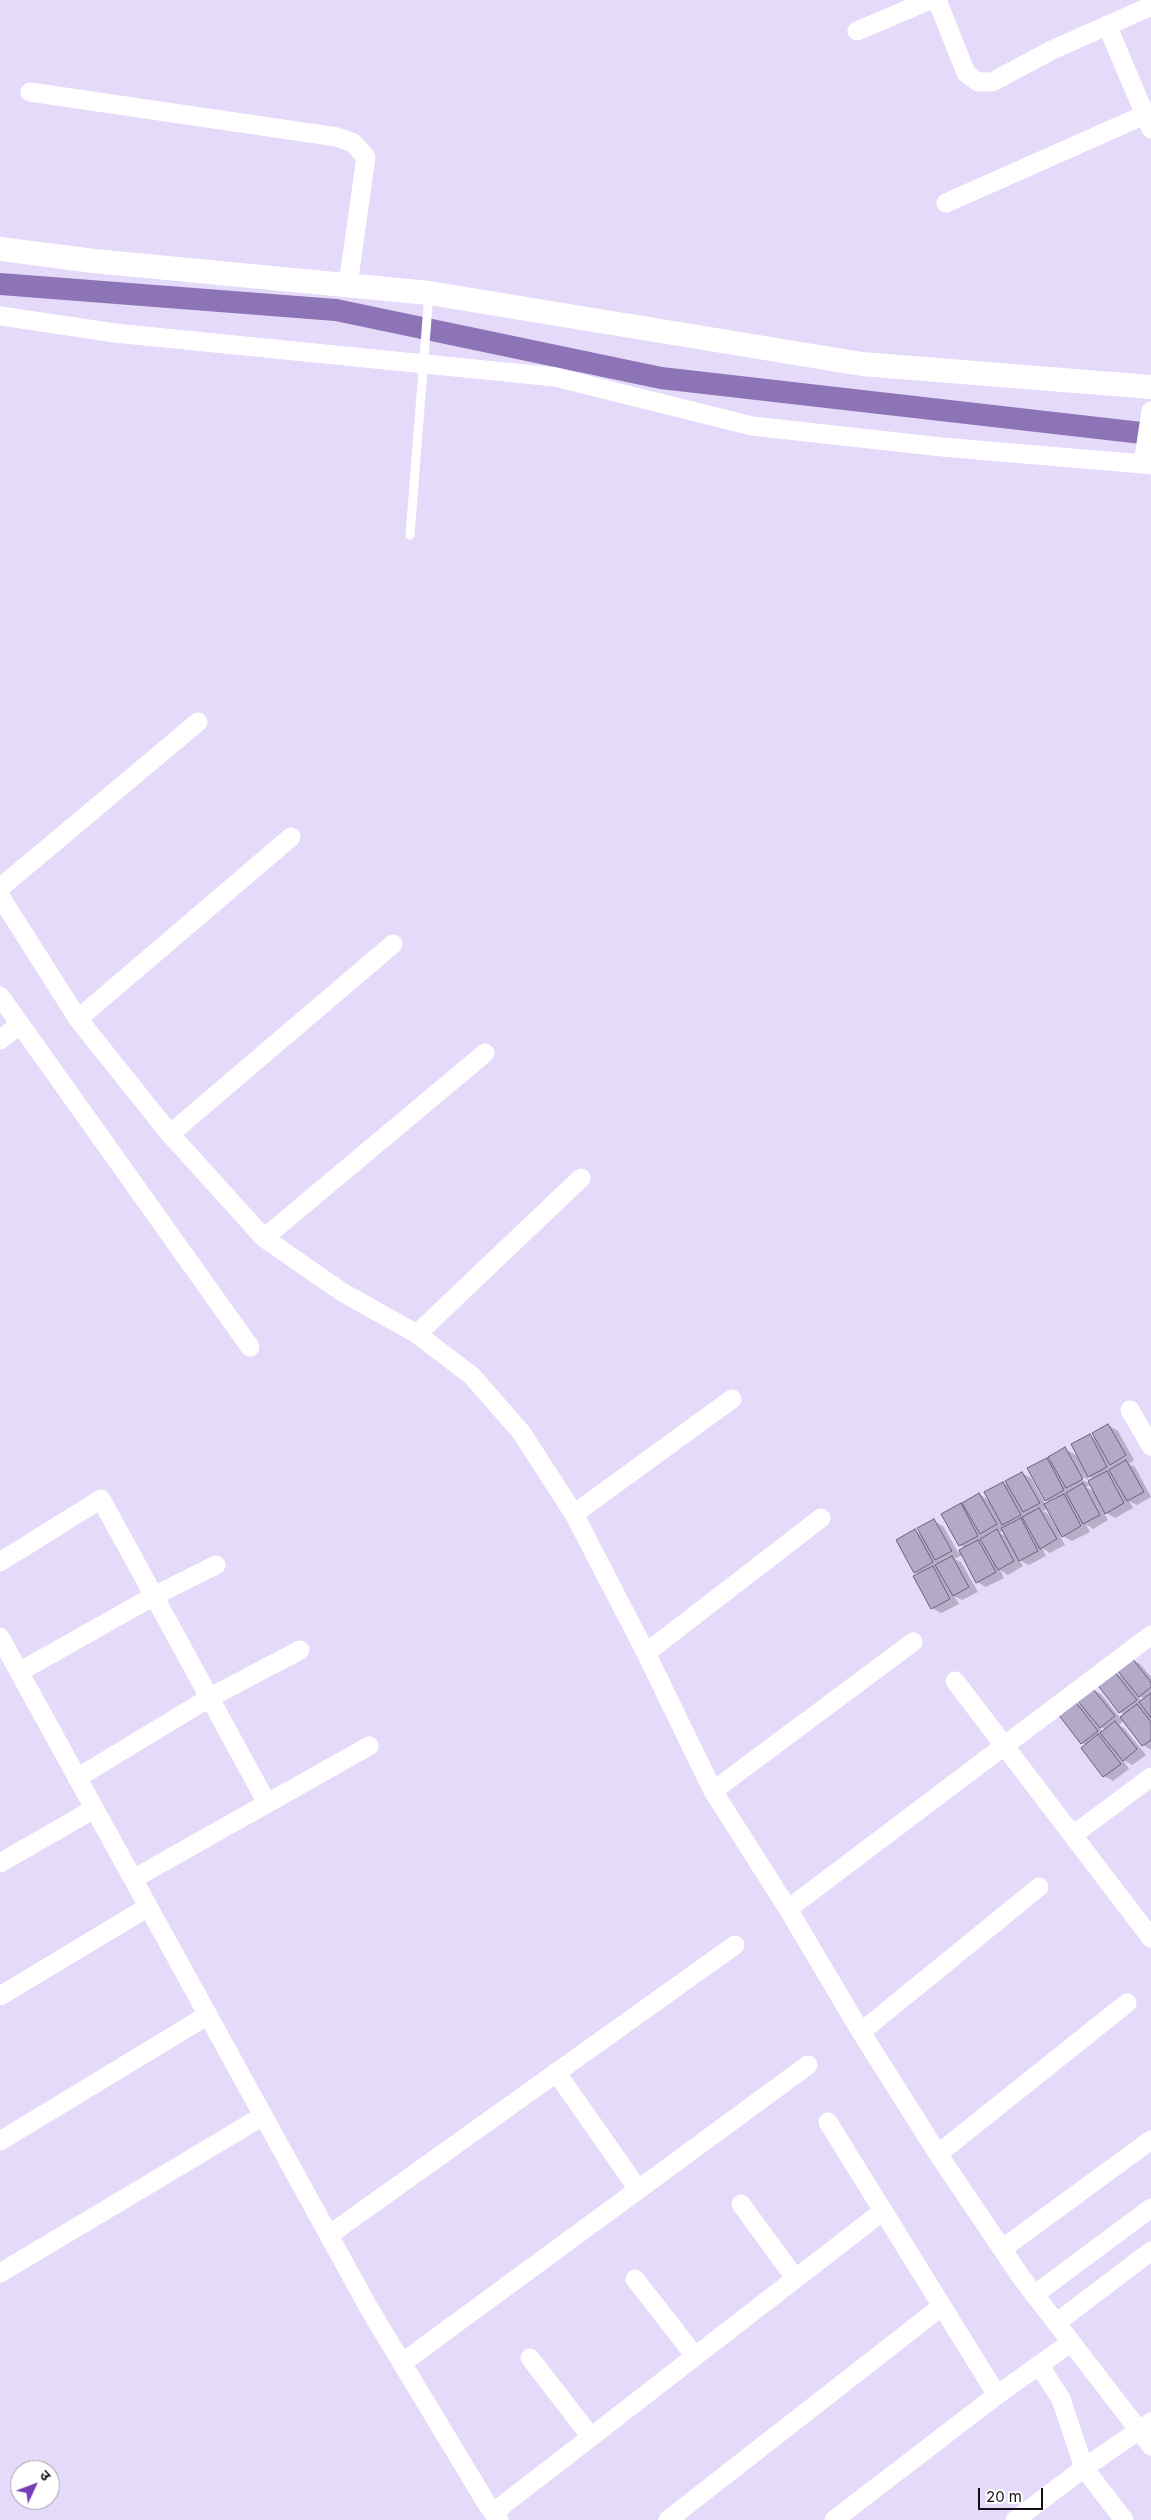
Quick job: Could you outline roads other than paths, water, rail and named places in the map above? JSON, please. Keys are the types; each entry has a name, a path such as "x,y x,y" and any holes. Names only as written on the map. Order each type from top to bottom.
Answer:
{"street":[{"path":"857,31 930,0"},
{"path":"937,0 966,73 978,82 992,82 1052,50 1151,6"},
{"path":"946,203 1149,119 1107,26"},
{"path":"30,92 337,137 354,143 366,158 348,285"},
{"path":"0,249 94,261 348,285 428,300 862,364 1151,387"},
{"path":"0,316 115,332 555,377 752,426 942,447 1147,464 1147,441 1151,411"},
{"path":"0,888 198,722"},
{"path":"78,1020 291,837"},
{"path":"0,896 78,1020 170,1134 264,1238 342,1292 417,1334 472,1376 521,1432 574,1514 646,1653 713,1791 788,1909 862,2032 938,2154 1002,2250 1070,2343 1145,2426 1151,2446"},
{"path":"170,1134 393,944"},
{"path":"0,996 250,1347"},
{"path":"0,1040 20,1024"},
{"path":"264,1238 485,1053"},
{"path":"417,1334 581,1178"},
{"path":"574,1514 732,1399"},
{"path":"1130,1410 1151,1446"},
{"path":"0,1562 101,1499 267,1803"},
{"path":"646,1653 821,1518"},
{"path":"19,1672 154,1596 216,1565"},
{"path":"788,1909 1151,1635"},
{"path":"0,1637 329,2235 402,2363 496,2516 591,2437 883,2211"},
{"path":"713,1791 913,1642"},
{"path":"77,1778 209,1698 300,1650"},
{"path":"955,1681 1151,1937"},
{"path":"133,1879 369,1746"},
{"path":"1073,1835 1151,1777"},
{"path":"0,1863 94,1809"},
{"path":"862,2032 1039,1887"},
{"path":"0,1996 148,1906"},
{"path":"329,2235 735,1946"},
{"path":"938,2154 1127,2003"},
{"path":"0,2141 208,2015"},
{"path":"402,2363 808,2065"},
{"path":"556,2072 638,2189"},
{"path":"0,2273 263,2116"},
{"path":"828,2122 997,2395"},
{"path":"1002,2250 1151,2140"},
{"path":"741,2204 795,2278"},
{"path":"1034,2295 1151,2208"},
{"path":"1056,2323 1151,2250"},
{"path":"635,2279 695,2356"},
{"path":"668,2520 942,2306"},
{"path":"834,2520 997,2395 1070,2343"},
{"path":"530,2358 591,2437"},
{"path":"1039,2365 1060,2399 1084,2468 1124,2520"},
{"path":"1015,2520 1084,2468 1145,2426"}],"lane":[{"path":"410,535 428,300"}],"waterway":[{"path":"0,284 336,310 661,378 1151,434"}]}
